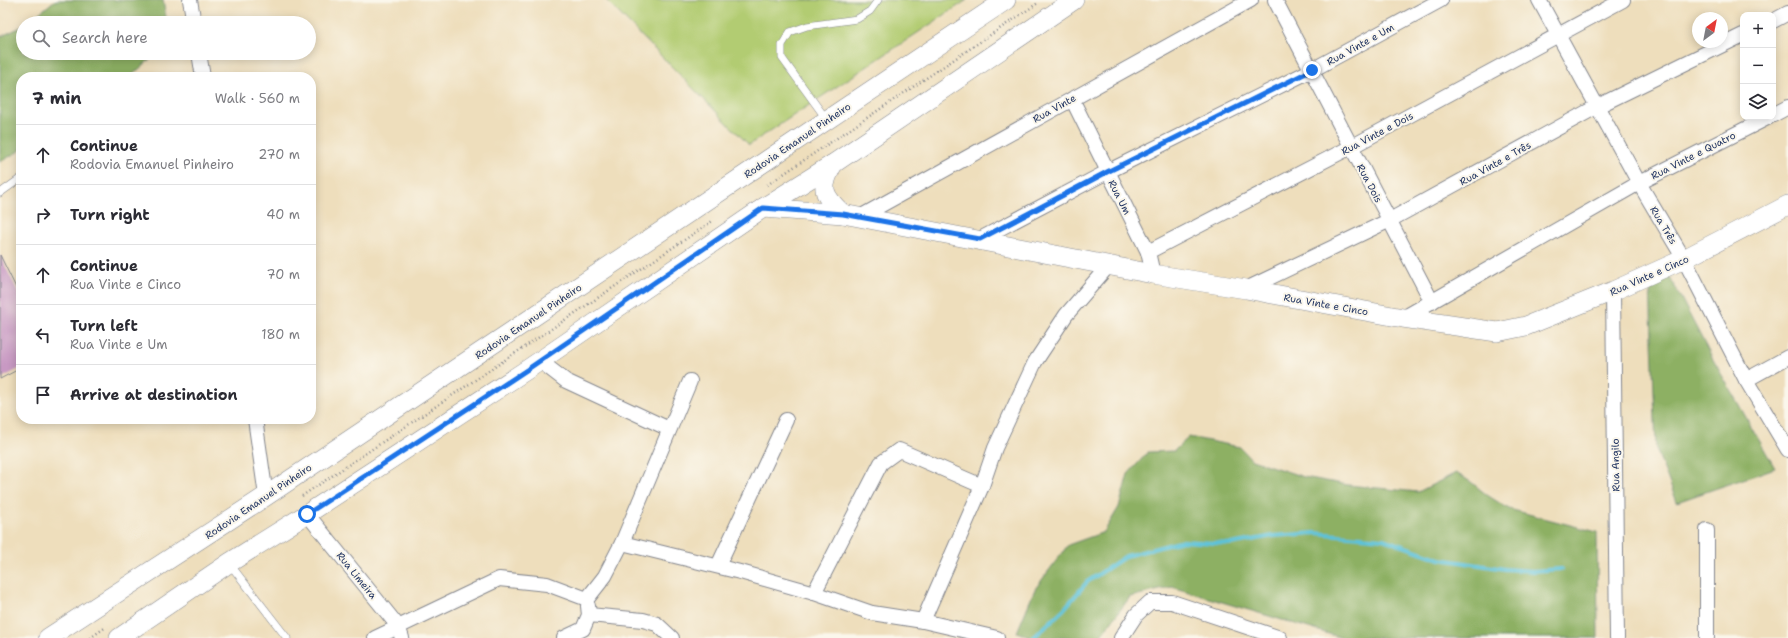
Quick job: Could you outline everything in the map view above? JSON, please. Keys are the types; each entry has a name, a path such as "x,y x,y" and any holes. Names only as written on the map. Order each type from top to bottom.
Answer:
{"main road":[{"name":"Rodovia Emanuel Pinheiro","path":"48,638 266,496 1006,0"},
{"path":"115,631 229,563 304,506 540,360 763,208 833,164 1074,0"},
{"path":"833,164 824,179 825,192 832,204 851,216"},
{"name":"Rua Vinte e Cinco","path":"763,208 851,216 980,239 1153,274 1246,289 1403,318 1497,332 1526,326 1613,291 1684,259 1788,205"}],"street":[{"path":"190,0 193,16"},
{"name":"Rua Vinte","path":"851,216 1251,0"},
{"name":"Rua Dois","path":"1275,0 1432,302"},
{"name":"Rua Vinte e Um","path":"980,239 1107,172 1312,70 1441,0"},
{"name":"Rua Três","path":"1539,0 1639,183 1684,259 1746,380 1788,450"},
{"name":"Rua Vinte e Dois","path":"1148,252 1352,147 1623,0"},
{"path":"1776,19 1788,13"},
{"name":"Rua Vinte e Três","path":"1246,289 1390,220 1598,106 1740,36"},
{"path":"200,60 202,72"},
{"name":"Rua Um","path":"1072,98 1107,172 1148,252"},
{"path":"1776,113 1788,107"},
{"name":"Rua Vinte e Quatro","path":"1639,183 1762,120"},
{"path":"1403,318 1639,183"},
{"path":"1148,252 1153,274"},
{"path":"923,621 982,486 995,448 1034,362 1066,315 1109,265"},
{"name":"Rua Angilo","path":"1613,291 1617,638"},
{"path":"1746,380 1788,357"},
{"path":"540,360 566,381 669,429"},
{"path":"564,638 584,629 588,615 587,599 605,576 622,543 690,381"},
{"path":"718,566 786,420"},
{"path":"256,424 266,496"},
{"path":"814,593 881,463 899,450 982,486"},
{"name":"Rua Limeira","path":"304,506 400,632"},
{"path":"1707,530 1707,638"},
{"path":"622,543 718,566 814,593 872,613 923,621 997,638"},
{"path":"375,638 400,632 500,579 547,584 587,599"},
{"path":"1121,638 1136,615 1150,602 1172,602 1280,638"},
{"path":"588,615 643,620 657,624 672,638"}],"lane":[{"path":"828,120 782,58 782,45 790,32 807,26 857,19 870,10 878,0"},
{"path":"0,193 16,182"},
{"path":"229,563 287,638"}],"path":[{"path":"764,186 1042,0"},
{"path":"304,506 718,218"},
{"path":"90,638 115,631"}],"green space":[{"path":"163,0 166,16 36,16 54,1"},
{"path":"606,0 967,0 749,145"},
{"path":"16,29 16,60 149,60 136,72 16,72 16,153 0,162 0,37"},
{"path":"1670,277 1711,356 1775,468 1677,502 1656,449 1650,285"},
{"path":"1189,437 1240,447 1252,460 1304,477 1348,485 1418,492 1456,473 1509,509 1597,532 1598,638 1342,638 1172,587 1130,597 1099,638 1032,638 1017,632 1035,589 1068,545 1104,532 1119,507 1128,474 1148,452 1174,451"}],"building":[{"path":"0,255 16,288 16,371 0,379"}],"waterway":[{"path":"1033,638 1064,609 1087,582 1126,556 1183,541 1231,544 1273,536 1315,533 1383,539 1440,559 1505,569 1533,571 1561,569"}],"route":[{"path":"307,514 528,369 763,208 843,214 858,218 980,239 1107,172 1312,70"}]}
